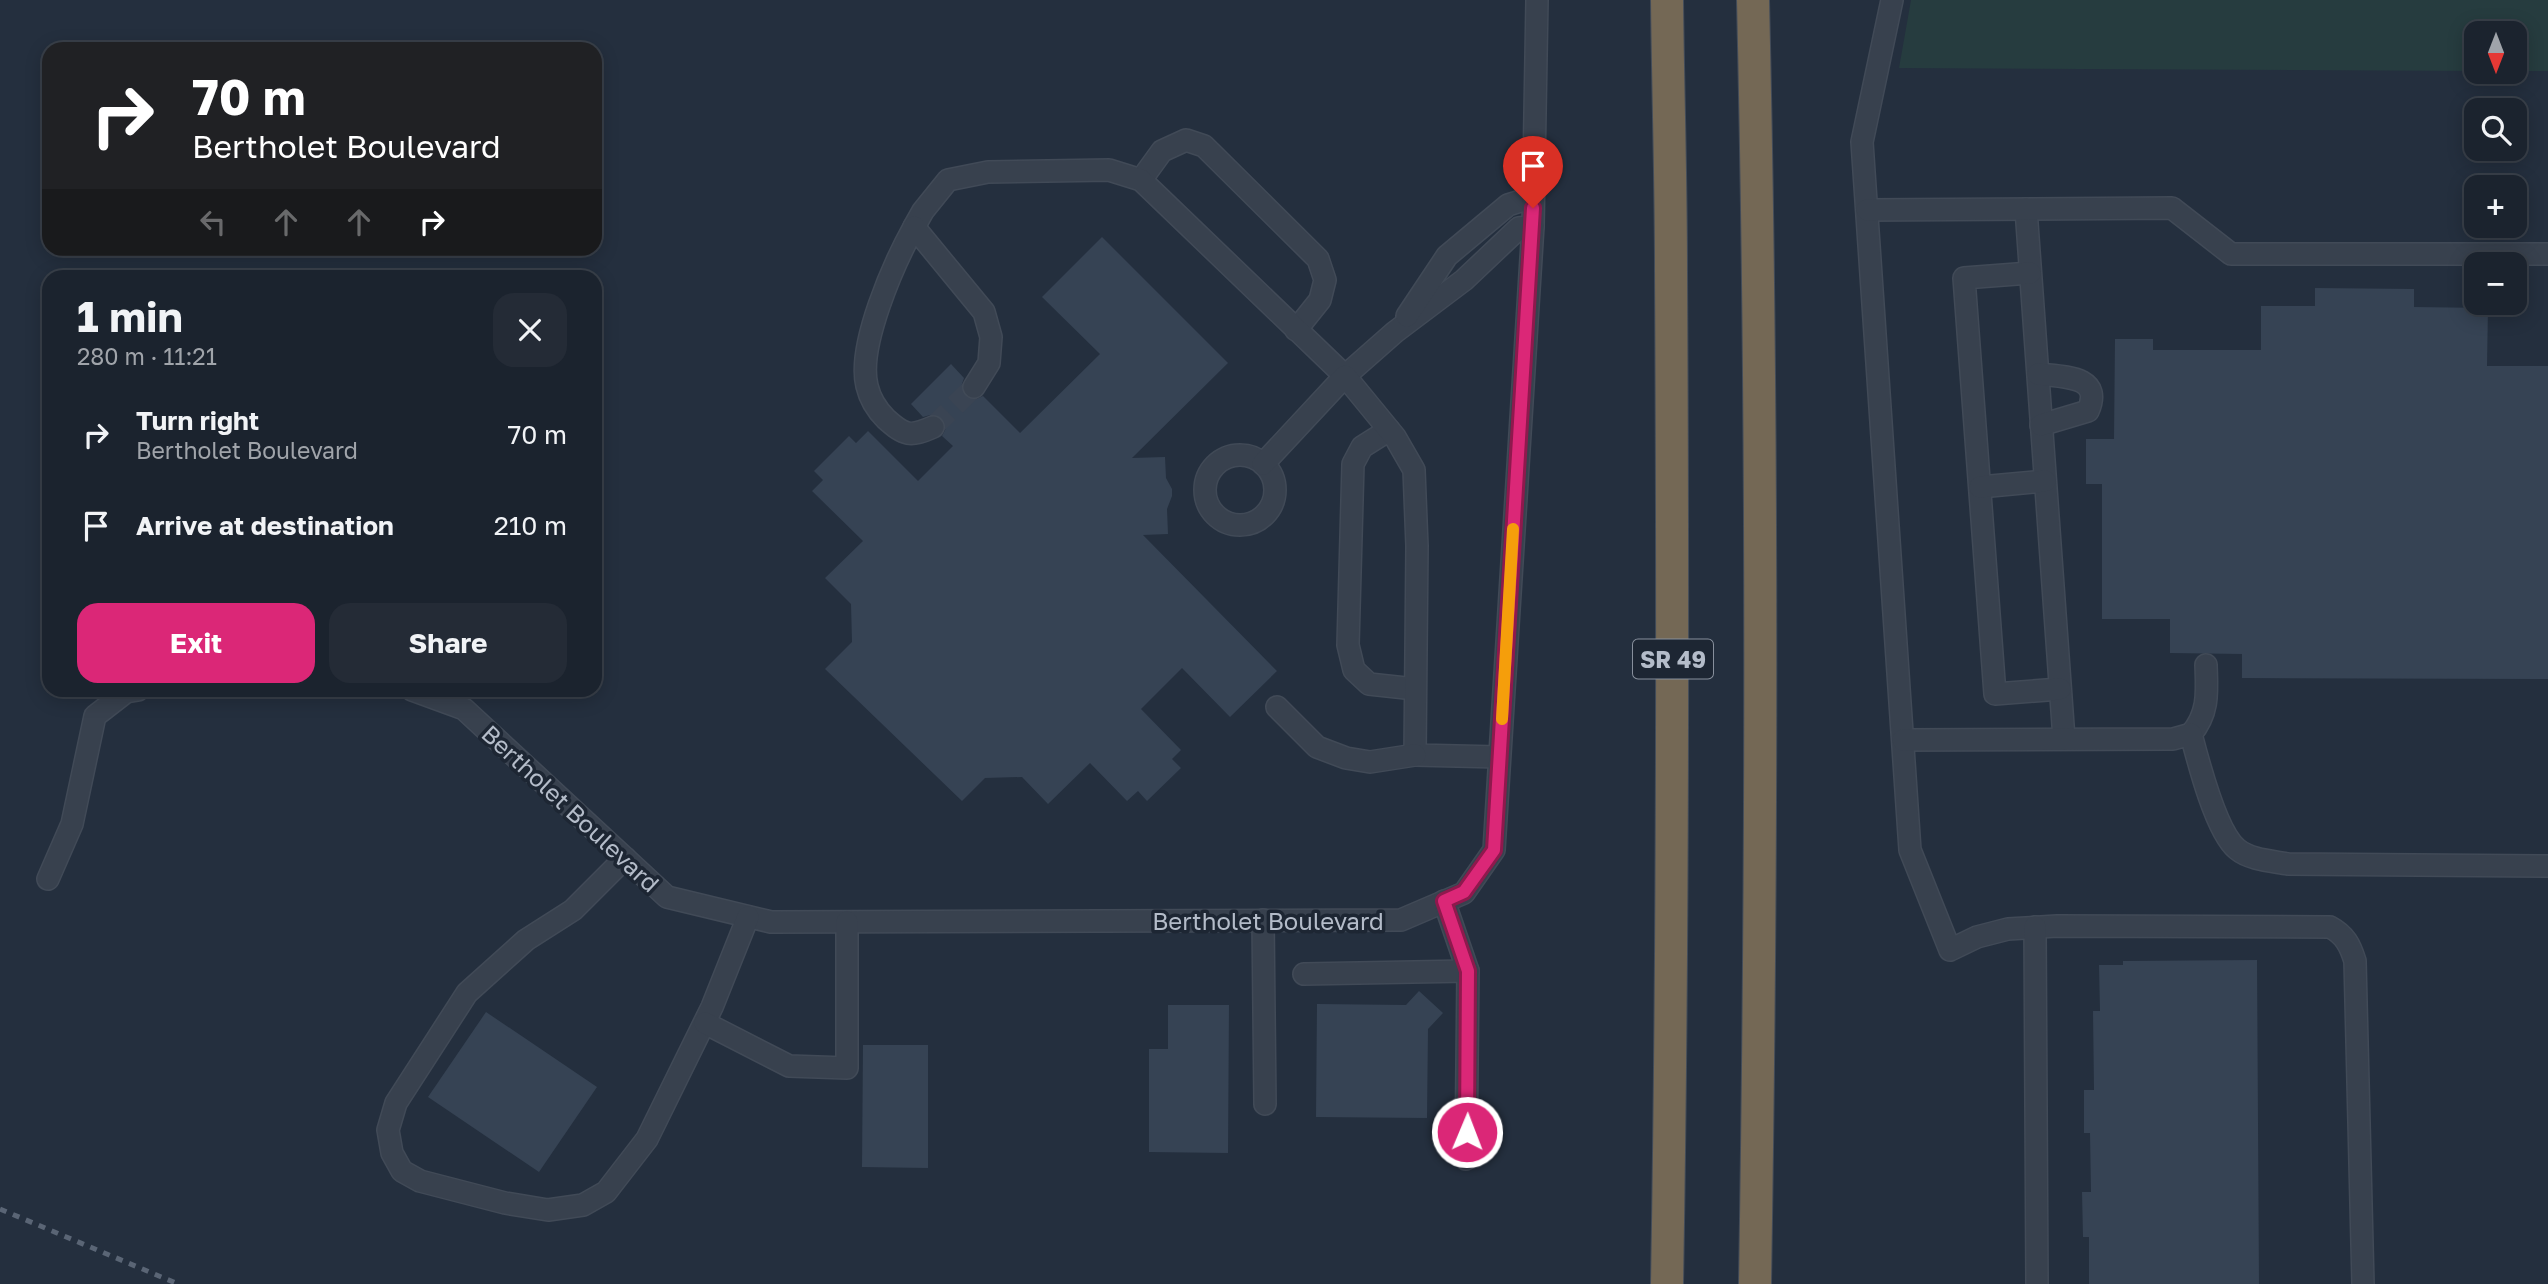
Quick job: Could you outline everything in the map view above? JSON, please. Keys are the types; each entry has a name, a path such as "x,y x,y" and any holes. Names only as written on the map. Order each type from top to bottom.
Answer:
{"highway":[{"name":"SR 49","path":"1667,0 1673,751 1667,1284"},
{"path":"1753,0 1761,673 1755,1284"}],"street":[{"name":"Bertholet Boulevard","path":"431,697 464,709 667,897 771,922 1401,920 1464,892 1494,850 1533,226 1537,0"},
{"path":"1892,0 1862,142 1910,850 1950,950 1977,937 2008,929 2330,927 2341,933 2350,946 2355,961 2363,1284"},
{"path":"1141,180 1162,151 1186,140 1204,146 1318,259 1325,281 1320,300 1296,331"},
{"path":"933,427 915,435 900,431 878,411 867,386 866,355 896,259 923,211 948,180 988,173 1109,170 1141,180 1345,376 1390,430 1414,470 1417,546 1415,755"},
{"path":"1395,332 1447,256 1508,205 1533,197"},
{"path":"1867,211 2172,208 2231,254 2548,254"},
{"path":"2026,209 2064,739"},
{"path":"1264,464 1345,376 1395,332 1464,280 1518,228 1533,226"},
{"path":"914,228 984,312 991,337 989,363 974,387"},
{"path":"2030,273 1964,278 1996,694 2060,689"},
{"path":"2038,374 2078,380 2089,385 2092,393 2088,411 2041,425"},
{"path":"1390,430 1362,447 1353,464 1348,645 1353,670 1369,684 1415,689"},
{"path":"1980,487 2045,481"},
{"path":"1903,740 2173,739 2191,734 2200,724 2207,704 2206,665"},
{"path":"48,879 72,824 95,716 120,697"},
{"path":"1277,707 1317,747 1346,758 1370,762 1415,755 1499,757"},
{"path":"2191,734 2202,777 2225,834 2237,850 2260,859 2288,864 2548,866"},
{"path":"625,858 573,910 526,940 467,993 396,1103 388,1130 392,1153 402,1171 420,1181 505,1203 548,1210 583,1205 606,1192 647,1139 705,1023 748,917"},
{"path":"1444,901 1468,971 1466,1159"},
{"path":"1263,920 1265,1104"},
{"path":"705,1023 789,1066 847,1068 847,922"},
{"path":"2035,928 2037,1284"},
{"path":"1304,974 1468,971"}],"green space":[{"path":"1911,0 2548,0 2548,71 2527,71 2527,21 2464,21 2464,71 1899,68"}],"building":[{"path":"1102,237 1228,363 1132,458 1165,457 1166,478 1172,489 1167,509 1168,534 1143,535 1277,671 1230,717 1182,668 1141,709 1181,750 1172,759 1181,768 1147,801 1138,791 1127,801 1090,763 1048,804 1022,777 985,778 962,801 825,669 852,642 851,604 825,578 863,541 812,491 823,480 814,471 849,436 856,443 868,431 918,481 953,446 942,436 946,428 942,417 934,414 923,417 911,404 951,364 964,378 961,387 967,398 974,400 983,396 1020,433 1100,354 1042,297"},
{"path":"2315,288 2414,289 2414,307 2464,308 2464,315 2488,315 2487,366 2548,366 2548,679 2242,678 2242,654 2170,653 2170,619 2102,619 2102,484 2086,484 2086,439 2114,439 2115,339 2153,339 2153,350 2261,350 2261,306 2315,306"},
{"path":"2257,960 2259,1284 2089,1284 2089,1237 2083,1237 2082,1192 2091,1192 2090,1133 2084,1133 2084,1090 2094,1090 2093,1011 2100,1011 2099,965 2123,965 2123,961"},
{"path":"1419,991 1443,1013 1428,1029 1427,1118 1316,1117 1317,1004 1406,1005"},
{"path":"1168,1005 1229,1005 1228,1153 1149,1152 1149,1049 1168,1049"},
{"path":"486,1012 597,1087 539,1172 428,1097"},
{"path":"863,1045 928,1045 928,1168 862,1167"}],"tunnel":[{"path":"933,427 974,387"}],"railway":[{"path":"0,1209 178,1284"}],"slow traffic":[{"path":"1502,719 1513,529"}],"route":[{"path":"1467,1132 1468,971 1444,901 1464,892 1494,850 1533,208"}]}
